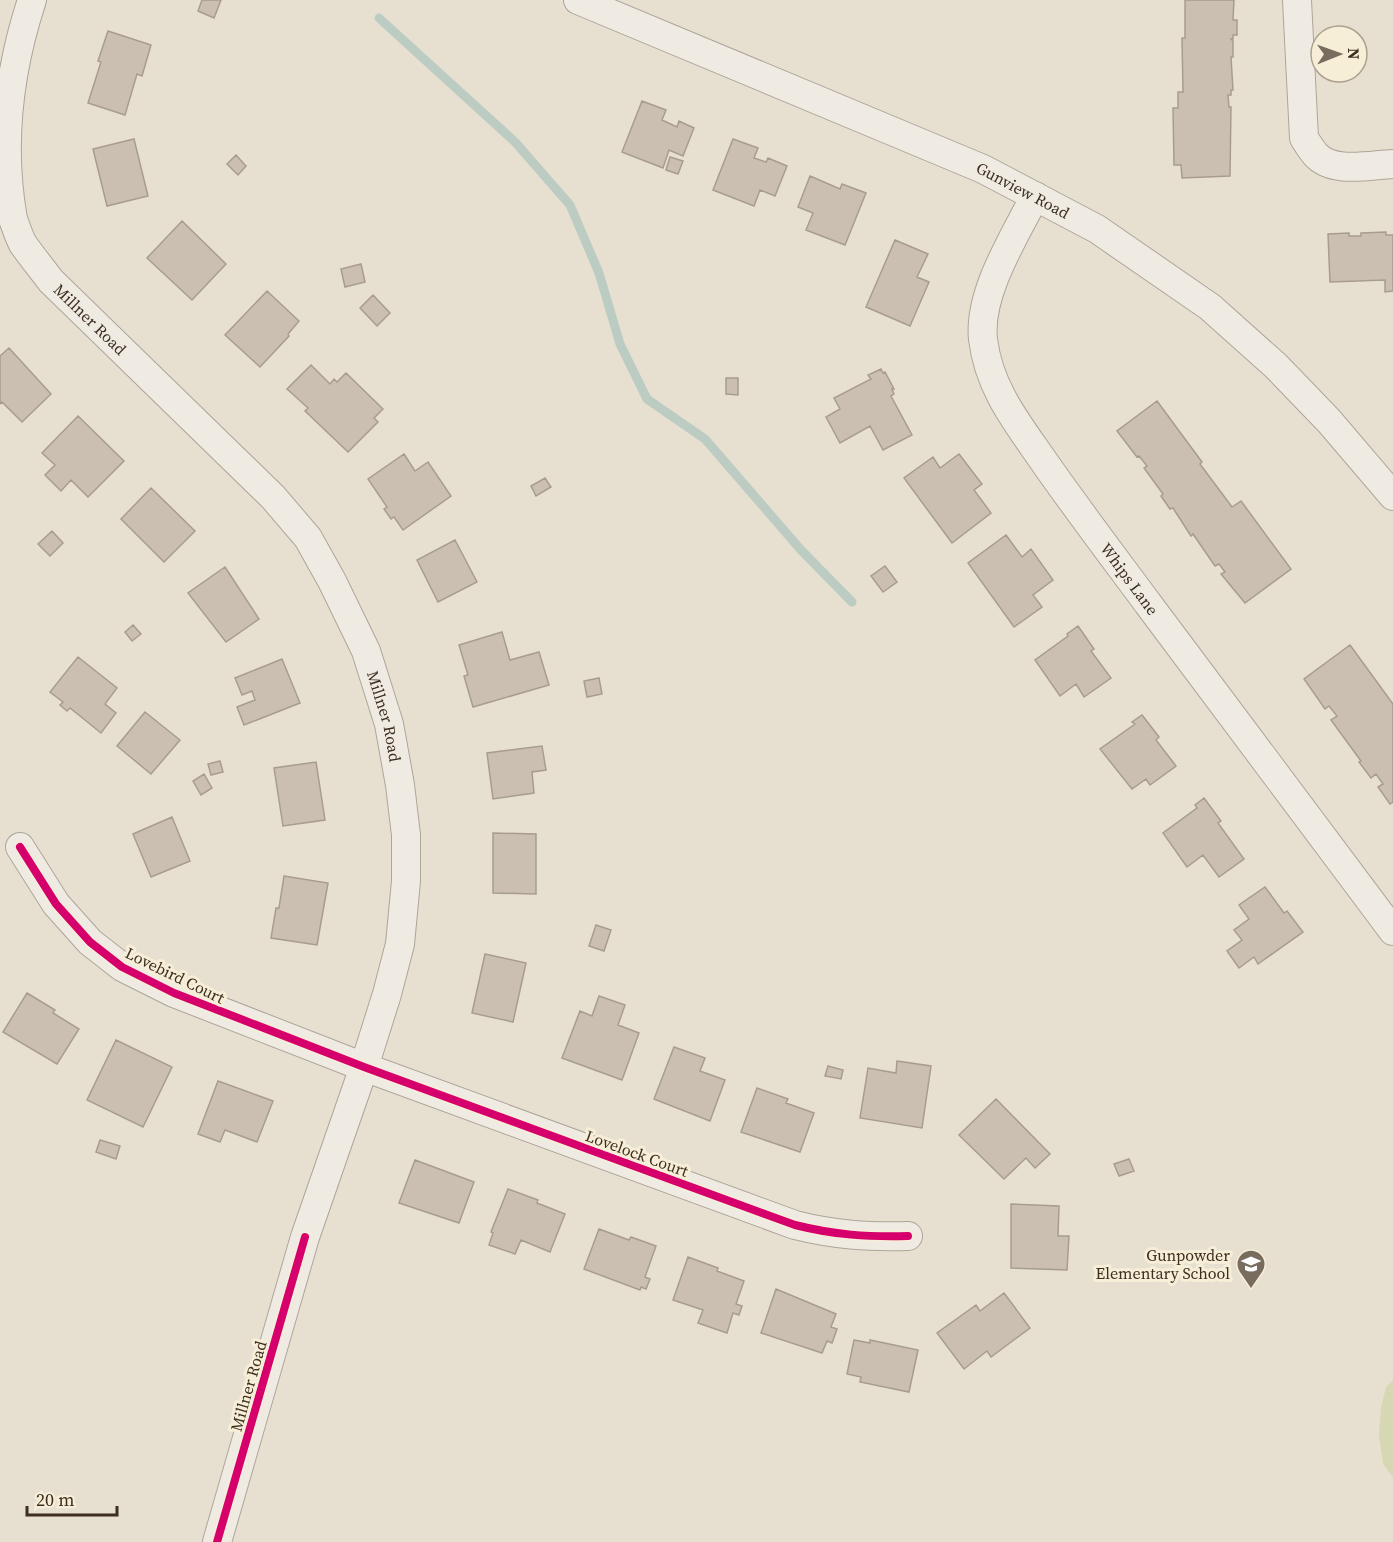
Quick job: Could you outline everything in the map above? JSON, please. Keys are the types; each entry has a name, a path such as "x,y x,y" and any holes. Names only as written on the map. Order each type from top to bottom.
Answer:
{"street":[{"name":"Millner Road","path":"32,0 16,48 3,102 0,145 4,196 22,243 51,281 273,497 308,538 366,651 389,724 400,785 406,835 406,881 400,944 364,1067 305,1237 218,1542"},
{"name":"Gunview Road","path":"578,0 983,169 1097,229 1210,307 1276,366 1392,492"},
{"path":"1297,0 1304,138 1315,155 1329,165 1348,167 1393,164"},
{"name":"Whips Lane","path":"1035,196 990,287 984,315 983,336 986,355 991,376 1001,400 1074,505 1393,931"},
{"name":"Lovebird Court","path":"20,847 56,904 90,942 122,967 174,993 364,1067"},
{"name":"Lovelock Court","path":"364,1067 795,1226 833,1234 869,1237 908,1236"}],"green space":[{"path":"1393,1380 1393,1477 1383,1464 1379,1435 1381,1408 1386,1387"}],"building":[{"path":"202,0 221,0 214,18 198,11"},
{"path":"1185,0 1234,0 1233,20 1237,20 1237,35 1233,35 1231,39 1233,41 1233,57 1231,57 1233,90 1231,90 1231,95 1228,95 1229,107 1231,107 1230,176 1182,178 1181,165 1174,165 1173,108 1178,108 1178,92 1183,92 1182,38 1185,38"},
{"path":"108,31 151,45 142,76 137,74 125,115 88,103"},
{"path":"642,101 666,110 662,120 677,127 679,121 694,128 683,156 669,150 663,168 622,152"},
{"path":"134,139 148,196 107,206 93,149"},
{"path":"733,139 758,148 754,158 766,162 768,158 787,166 775,196 760,190 754,206 713,190"},
{"path":"236,155 246,166 238,175 227,164"},
{"path":"670,157 683,161 678,174 666,170"},
{"path":"810,176 840,189 842,184 866,193 845,245 806,230 813,213 798,207"},
{"path":"182,221 226,264 192,300 147,258"},
{"path":"1386,232 1386,235 1393,235 1393,291 1385,292 1385,280 1330,282 1328,234 1349,233 1349,236 1361,236 1361,233"},
{"path":"895,240 928,254 917,277 929,282 910,326 866,307"},
{"path":"361,264 365,282 345,287 341,269"},
{"path":"267,291 299,321 288,334 289,336 260,367 225,335"},
{"path":"373,295 390,313 377,326 360,308"},
{"path":"9,348 51,394 22,422 2,402 0,404 0,356"},
{"path":"311,365 330,384 334,379 337,382 346,373 383,409 374,418 378,422 348,452 305,411 308,408 287,389"},
{"path":"881,369 894,389 892,389 894,394 891,396 912,435 883,450 870,426 840,443 826,417 840,409 834,398 871,379 868,375"},
{"path":"726,378 738,378 738,395 726,394"},
{"path":"1157,401 1232,507 1241,501 1291,569 1245,603 1221,574 1225,572 1219,564 1215,566 1193,534 1191,536 1173,508 1170,509 1161,496 1163,494 1144,468 1147,466 1117,431"},
{"path":"78,416 124,461 88,497 71,480 61,491 45,475 55,465 42,453"},
{"path":"404,454 415,471 428,462 451,496 403,530 394,517 391,519 384,509 387,507 368,479"},
{"path":"959,454 982,484 974,490 991,513 952,543 904,478 933,457 940,468"},
{"path":"545,478 551,487 536,496 531,486"},
{"path":"151,488 195,531 164,562 121,519"},
{"path":"52,531 63,543 50,556 38,544"},
{"path":"1006,535 1022,557 1031,549 1053,580 1033,595 1042,607 1014,627 968,563"},
{"path":"455,540 477,582 438,602 417,560"},
{"path":"885,566 897,582 883,592 871,576"},
{"path":"225,567 259,619 226,642 188,593"},
{"path":"133,625 141,634 132,641 125,632"},
{"path":"1078,626 1094,649 1091,651 1111,678 1084,697 1076,684 1060,696 1035,660"},
{"path":"502,632 510,660 539,652 549,685 473,707 464,676 468,675 459,645"},
{"path":"1350,645 1393,704 1393,802 1390,804 1378,787 1383,784 1376,774 1371,778 1331,720 1337,716 1329,706 1325,709 1304,679"},
{"path":"78,657 117,688 105,704 116,713 101,733 70,708 67,711 60,705 63,702 50,692"},
{"path":"282,659 300,703 244,725 237,707 255,700 252,691 242,695 235,678"},
{"path":"599,678 602,694 587,697 584,681"},
{"path":"145,712 180,740 151,774 117,746"},
{"path":"1142,715 1159,737 1156,740 1176,766 1150,785 1146,779 1132,789 1100,749 1135,724 1132,722"},
{"path":"542,746 546,770 532,772 534,793 493,799 487,753"},
{"path":"220,761 223,772 211,775 208,764"},
{"path":"316,762 325,820 283,826 274,768"},
{"path":"204,774 212,788 201,795 193,781"},
{"path":"1204,798 1221,821 1218,823 1244,859 1219,877 1203,855 1187,867 1163,833 1197,808 1195,805"},
{"path":"172,817 190,861 151,877 133,834"},
{"path":"493,833 536,834 536,894 493,893"},
{"path":"284,876 328,883 317,945 271,938"},
{"path":"1265,887 1284,913 1287,911 1303,932 1258,964 1254,957 1239,968 1227,951 1242,940 1234,930 1249,919 1239,905"},
{"path":"596,925 611,930 604,951 589,946"},
{"path":"485,954 526,963 513,1022 472,1013"},
{"path":"27,993 55,1010 53,1013 79,1029 57,1064 3,1032"},
{"path":"599,996 625,1005 618,1025 639,1033 622,1080 562,1058 580,1011 592,1016"},
{"path":"116,1040 172,1067 143,1127 87,1100"},
{"path":"674,1047 705,1058 700,1071 725,1080 710,1121 654,1099"},
{"path":"897,1061 931,1066 922,1128 860,1118 868,1068 896,1073"},
{"path":"828,1066 843,1070 841,1079 825,1076"},
{"path":"218,1081 273,1101 257,1142 225,1130 220,1142 198,1134"},
{"path":"757,1088 788,1099 786,1103 814,1113 800,1152 741,1132"},
{"path":"996,1099 1050,1154 1035,1168 1026,1158 1004,1179 959,1135"},
{"path":"100,1140 120,1146 116,1159 96,1152"},
{"path":"1129,1159 1134,1171 1119,1176 1114,1164"},
{"path":"415,1160 474,1182 459,1223 399,1203"},
{"path":"508,1189 538,1200 537,1203 565,1214 550,1252 521,1240 515,1254 489,1245 493,1233 491,1232"},
{"path":"1011,1204 1059,1206 1058,1236 1069,1236 1067,1270 1011,1268"},
{"path":"599,1229 629,1240 631,1237 656,1246 645,1277 650,1279 646,1289 641,1287 640,1290 584,1269"},
{"path":"688,1257 744,1281 736,1304 742,1306 739,1315 733,1313 727,1333 698,1323 703,1310 673,1300"},
{"path":"776,1289 836,1314 831,1327 837,1329 832,1343 827,1341 822,1353 761,1333"},
{"path":"1004,1293 1030,1328 991,1357 987,1351 964,1369 937,1333 976,1305 980,1311"},
{"path":"854,1340 870,1343 870,1340 918,1350 909,1392 860,1382 861,1377 847,1374"}],"waterway":[{"path":"379,18 515,142 570,205 599,273 620,344 647,399 705,439 801,550 852,602"}],"cycle path":[{"path":"20,847 56,904 90,942 122,967 174,993 364,1067 795,1225 851,1235 908,1236"},
{"path":"217,1542 305,1237"}],"place":[{"name":"Gunpowder Elementary School","path":"1251,1290"}]}
